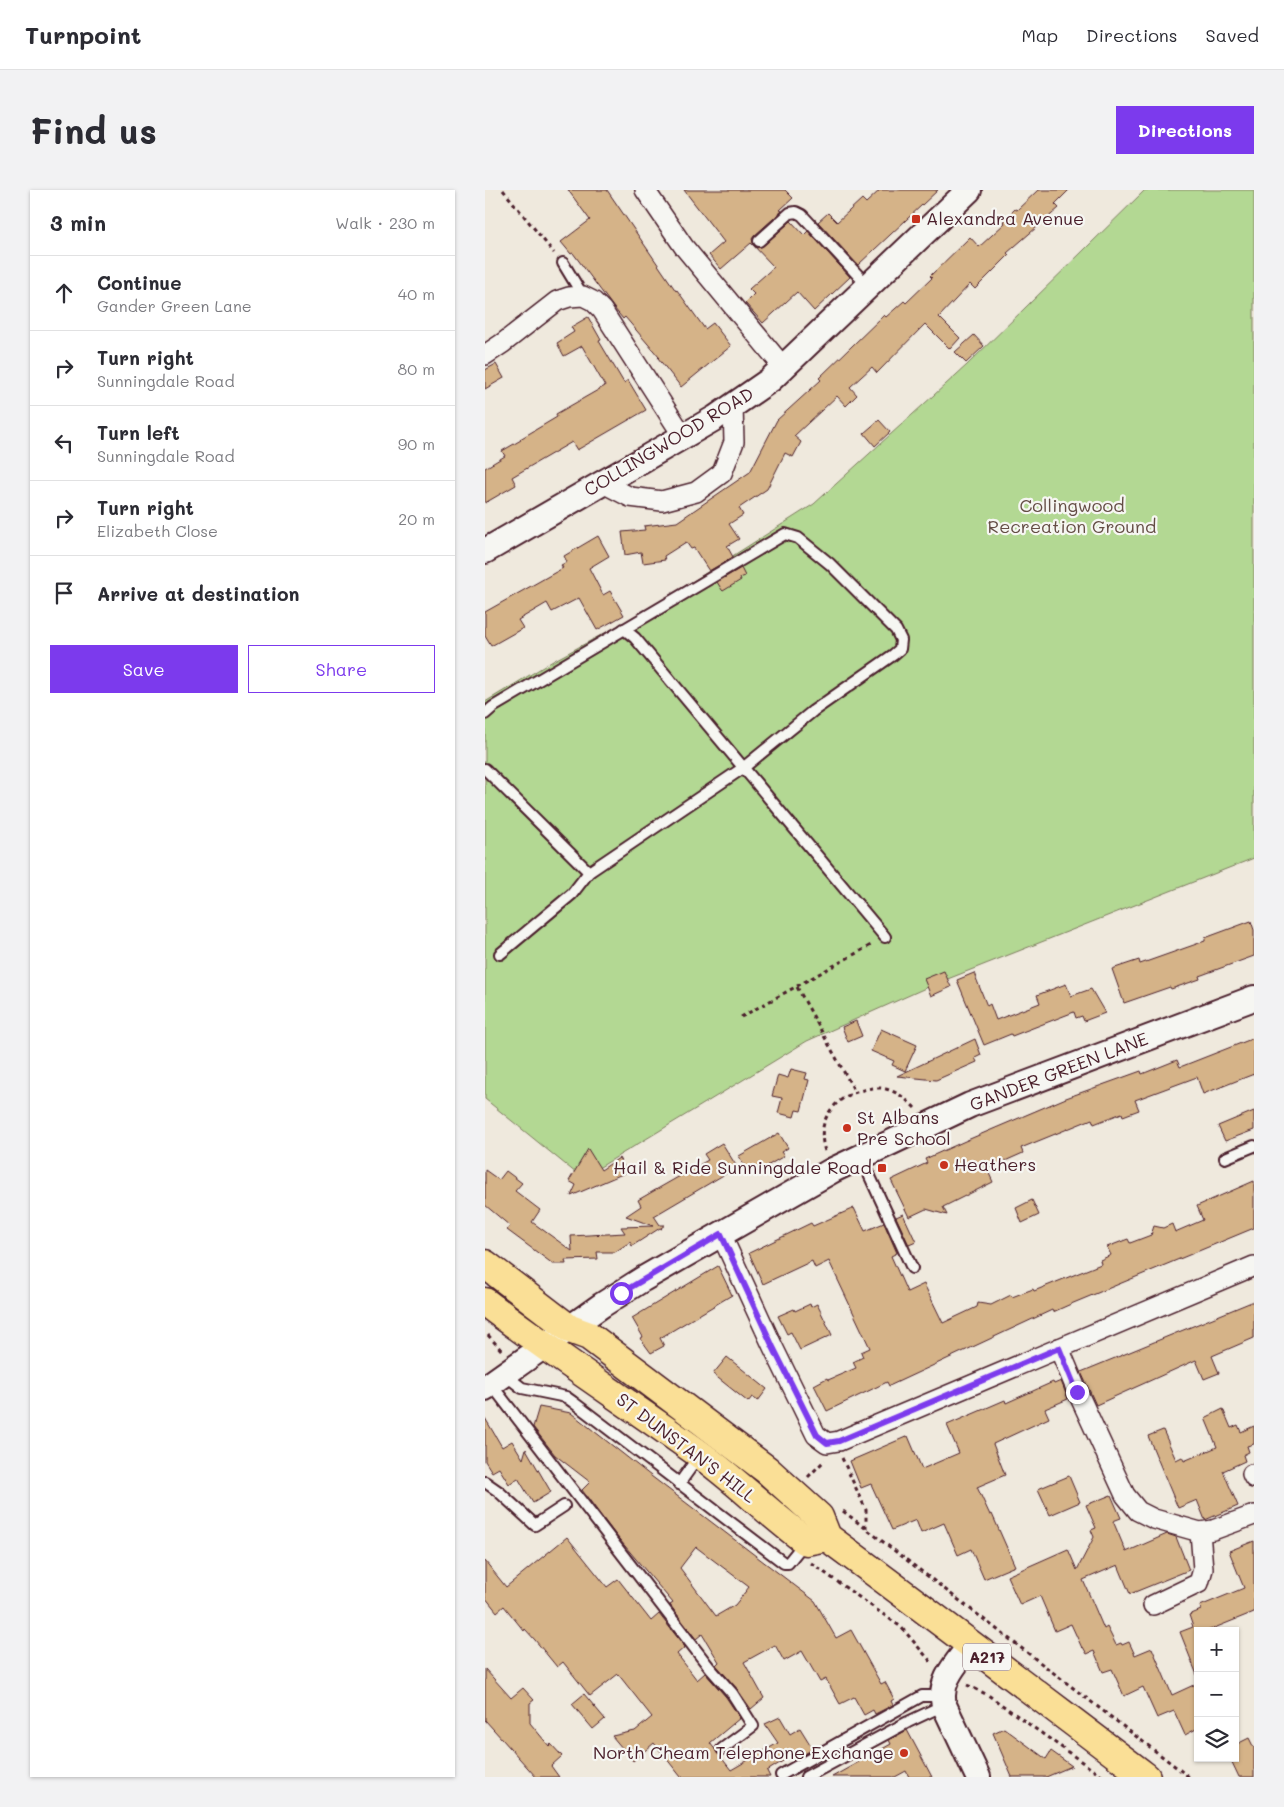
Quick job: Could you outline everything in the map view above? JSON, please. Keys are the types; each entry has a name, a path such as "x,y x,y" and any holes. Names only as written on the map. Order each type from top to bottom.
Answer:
{"highway":[{"name":"A217","path":"485,1264 570,1329"},
{"name":"A217","path":"485,1302 544,1346"},
{"name":"ST DUNSTAN'S HILL","path":"570,1329 589,1336 767,1470 819,1518 813,1546"},
{"name":"ST DUNSTAN'S HILL","path":"544,1346 700,1454 813,1546 971,1644 1146,1777"}],"street":[{"path":"645,190 684,247 784,368"},
{"name":"COLLINGWOOD ROAD","path":"485,551 733,406 770,380 969,190"},
{"path":"485,355 557,301 569,297 583,296 593,301 602,310 683,436"},
{"path":"603,483 629,496 662,501 696,492 721,473 733,442 733,406"},
{"name":"GANDER GREEN LANE","path":"496,1375 544,1346 643,1279 833,1170 980,1102 1254,998"},
{"path":"721,1234 773,1347 817,1435 827,1443 839,1441 1254,1266"},
{"path":"1059,1348 1125,1496 1138,1511 1154,1519 1200,1532 1213,1530 1254,1515"},
{"path":"1153,1604 1199,1583 1203,1570 1200,1532"},
{"path":"971,1644 949,1674 944,1685 943,1700 978,1777"}],"lane":[{"path":"759,241 790,214 796,212 802,215 868,286"},
{"path":"563,263 583,296"},
{"path":"485,714 493,707 785,534 798,538 830,564 896,630 901,640 900,649 813,711 743,768 589,872 572,894 500,954"},
{"path":"624,630 635,638 885,937"},
{"path":"485,769 589,872"},
{"path":"1225,1158 1254,1146"},
{"path":"861,1157 912,1268"},
{"path":"496,1375 522,1388 566,1397 784,1563 813,1546"},
{"path":"496,1375 709,1667 732,1693 753,1726 722,1749"},
{"path":"679,1484 700,1454"},
{"path":"485,1482 498,1491 535,1525 564,1506"},
{"path":"781,1775 922,1696 943,1700"},
{"path":"806,1777 908,1722 943,1700"}],"path":[{"path":"503,190 563,263"},
{"path":"741,1017 885,937"},
{"path":"797,987 855,1092"},
{"path":"833,1170 822,1140 825,1121 831,1109 842,1098 870,1088 885,1088 907,1100 928,1125"},
{"path":"485,1332 496,1375"},
{"path":"804,1481 827,1458 827,1443"},
{"path":"827,1443 841,1456 866,1510 866,1529"},
{"path":"842,1511 1189,1777"},
{"path":"813,1546 901,1628 931,1662"},
{"path":"966,1684 988,1695 1103,1777"}],"green space":[{"name":"Collingwood Recreation Ground","path":"1145,190 1254,190 1254,858 930,986 807,1041 582,1178 485,1099 485,702 553,661 651,608 814,504 967,365"}],"building":[{"path":"568,190 607,190 676,291 705,329 713,323 731,346 681,387 659,357 625,317 623,319 614,308 573,253 571,254 561,242 590,220"},
{"path":"684,190 785,190 793,198 780,210 782,211 754,236 752,239 754,245 757,248 763,246 791,221 804,235 808,231 850,277 814,311 797,292 763,323 745,303 754,294 749,289 774,267 751,243 721,269 709,255 724,242"},
{"path":"880,190 938,190 858,265 818,222 828,213 837,222 862,199 866,203"},
{"path":"1038,190 1069,190 1055,204 1059,208 1007,253 1009,255 975,289 970,284 939,317 960,338 950,349 925,324 877,373 872,367 850,387 857,395 846,406 837,396 794,436 801,442 793,457 785,453 767,489 739,508 743,515 729,524 739,539 727,546 733,557 709,571 694,548 691,549 686,542 664,556 665,560 643,563 641,552 625,555 622,532 645,530 644,526 677,522 750,472 777,420 821,380 819,378 884,315 886,317 904,301 906,303 932,278 930,276 970,237 979,247 1005,223 1003,221 1015,209 1017,210"},
{"path":"588,317 601,340 599,341 624,383 628,380 646,410 577,450 572,442 512,477 516,485 485,503 485,468 505,456 502,451 557,417 556,414 605,386 582,346 564,356 557,343 574,332 571,327"},
{"path":"974,335 984,346 966,363 955,352"},
{"path":"496,364 504,378 485,389 485,370"},
{"path":"879,420 890,432 875,446 864,433"},
{"path":"598,536 609,556 589,568 603,595 610,591 624,615 597,630 579,598 552,612 547,603 518,620 523,628 491,646 485,636 485,612 563,568 561,565 567,562 564,556"},
{"path":"741,568 745,576 723,591 717,582"},
{"path":"1251,921 1254,930 1254,956 1199,976 1200,979 1124,1003 1112,969 1139,960 1140,964 1205,941 1205,938"},
{"path":"944,971 951,987 931,996 924,979"},
{"path":"974,973 987,1006 990,1004 996,1020 1040,1003 1037,995 1066,984 1071,996 1091,989 1105,1013 1084,1021 1082,1016 1076,1018 1074,1012 984,1045 957,980"},
{"path":"856,1021 862,1036 848,1042 842,1027"},
{"path":"881,1029 917,1045 905,1071 892,1065 894,1061 871,1051"},
{"path":"1254,1038 1254,1074 1203,1094 1197,1077 1135,1100 1139,1110 1123,1116 1122,1113 1094,1124 1092,1119 1021,1148 1023,1153 987,1169 993,1182 943,1207 947,1215 926,1209 909,1217 891,1180 927,1163 925,1159 1066,1098 1141,1071 1142,1074 1177,1060 1180,1067"},
{"path":"975,1039 981,1055 975,1058 977,1062 936,1080 897,1076"},
{"path":"791,1069 807,1073 805,1079 809,1080 801,1111 796,1110 794,1117 778,1113 782,1098 772,1096 778,1075 788,1078"},
{"path":"1254,1111 1254,1130 1225,1141 1218,1126"},
{"path":"779,1133 788,1148 781,1152 784,1156 755,1173 752,1167 747,1171 739,1156"},
{"path":"722,1143 737,1167 654,1216 660,1225 665,1225 662,1229 660,1228 632,1246 630,1242 615,1252 597,1252 598,1259 565,1260 566,1264 553,1264 507,1230 510,1226 485,1205 485,1170 499,1180 506,1171 522,1183 515,1191 540,1210 532,1222 572,1251 571,1236 625,1233 621,1227 653,1226 626,1216 641,1206 638,1200 708,1160 704,1154"},
{"path":"588,1149 601,1170 619,1158 627,1172 571,1196 576,1185 569,1181"},
{"path":"1254,1181 1254,1228 1053,1312 1052,1310 889,1386 887,1382 827,1411 814,1385 827,1378 828,1380 856,1368 853,1362 863,1357 861,1352 870,1348 829,1261 815,1268 812,1261 763,1284 749,1253 811,1223 813,1226 854,1208 865,1231 884,1223 897,1253 891,1256 907,1292 924,1284 943,1323 977,1307 978,1303 991,1305 1011,1295 1012,1297 1033,1289 1034,1291 1101,1264 1100,1260 1111,1255 1107,1247 1128,1239 1130,1243 1151,1235 1154,1226 1163,1228 1172,1224 1175,1232 1203,1220 1197,1206"},
{"path":"1032,1200 1039,1215 1022,1223 1016,1208"},
{"path":"903,1214 916,1242 909,1245 896,1217"},
{"path":"718,1266 732,1295 660,1338 664,1346 651,1353 640,1338 643,1337 632,1318"},
{"path":"1254,1301 1254,1338 1212,1356 1219,1373 1204,1379 1196,1360 1096,1405 1081,1372"},
{"path":"810,1304 811,1307 817,1304 832,1335 800,1350 791,1332 787,1334 778,1316"},
{"path":"727,1357 767,1389 758,1401 752,1397 748,1402 713,1374"},
{"path":"1061,1381 1068,1399 1045,1409 1049,1418 993,1444 1005,1475 977,1487 990,1515 992,1514 1015,1566 984,1579 971,1549 958,1555 944,1523 921,1533 916,1520 892,1530 871,1484 861,1488 850,1461 908,1436 922,1469 959,1453 947,1425 1005,1400 1006,1403 1053,1382 1054,1384"},
{"path":"539,1407 571,1413 815,1601 836,1638 851,1630 881,1684 885,1682 894,1699 891,1701 893,1705 875,1714 873,1710 864,1715 854,1697 840,1704 826,1679 820,1682 802,1651 784,1661 775,1645 744,1662 764,1698 751,1709 716,1665 719,1662 702,1634 696,1639 670,1605 673,1603 614,1533 582,1490 590,1482 555,1455 533,1427","holes":["696,1547 749,1587 735,1605 716,1616 680,1568"]},
{"path":"1223,1409 1231,1428 1238,1425 1241,1432 1254,1426 1254,1444 1247,1446 1249,1452 1243,1455 1245,1461 1223,1471 1238,1506 1205,1520 1197,1500 1178,1508 1148,1436 1163,1430 1176,1460 1182,1457 1184,1461 1217,1447 1205,1418"},
{"path":"485,1418 502,1447 512,1441 523,1459 526,1449 551,1492 533,1503 518,1478 509,1484 499,1468 492,1472 485,1461"},
{"path":"1069,1476 1080,1502 1050,1515 1038,1489"},
{"path":"1111,1495 1121,1518 1113,1521 1126,1552 1167,1534 1176,1537 1189,1570 1130,1594 1118,1565 1083,1580 1104,1629 1107,1627 1116,1645 1129,1642 1135,1655 1152,1648 1172,1695 1194,1685 1194,1730 1185,1735 1174,1711 1157,1718 1143,1687 1124,1696 1112,1669 1103,1672 1094,1651 1087,1654 1082,1648 1071,1624 1055,1631 1040,1596 1020,1605 1007,1576 1068,1549 1077,1570 1094,1537 1091,1530 1096,1528 1086,1505"},
{"path":"567,1537 607,1587 618,1579 651,1621 659,1614 685,1647 677,1654 697,1680 705,1673 726,1697 740,1718 710,1743 731,1770 778,1743 765,1724 780,1717 790,1734 800,1728 813,1749 794,1760 791,1756 767,1771 770,1777 681,1777 654,1743 633,1761 612,1736 635,1731 652,1717 618,1674 590,1696 563,1662 557,1667 504,1606 497,1612 485,1597 485,1561 506,1587"},
{"path":"1254,1541 1254,1612 1217,1627 1194,1627 1194,1667 1180,1632 1193,1627 1189,1615 1201,1610 1200,1606 1244,1588 1229,1551"},
{"path":"485,1669 511,1698 523,1688 534,1700 530,1703 530,1723 549,1746 551,1744 562,1756 551,1766 559,1777 536,1777 485,1720"},
{"path":"584,1694 605,1719 593,1729 572,1704"},
{"path":"1004,1728 1046,1759 1051,1751 1072,1766 1046,1777 1012,1777 993,1733"},
{"name":"North Cheam Telephone Exchange","path":"907,1730 932,1777 909,1777 906,1771 895,1777 832,1777 891,1744 889,1740"},
{"path":"1249,1738 1254,1748 1254,1777 1239,1777 1232,1762 1239,1762 1239,1743"}],"place":[{"name":"Alexandra Avenue","path":"916,219"},
{"name":"St Albans Pre School","path":"847,1128"},
{"name":"Heathers","path":"944,1165"},
{"name":"Hail & Ride Sunningdale Road","path":"882,1168"},
{"name":"North Cheam Telephone Exchange","path":"904,1753"}],"route":[{"path":"621,1293 721,1234 773,1347 817,1435 827,1443 839,1441 1059,1348 1077,1392"}]}
